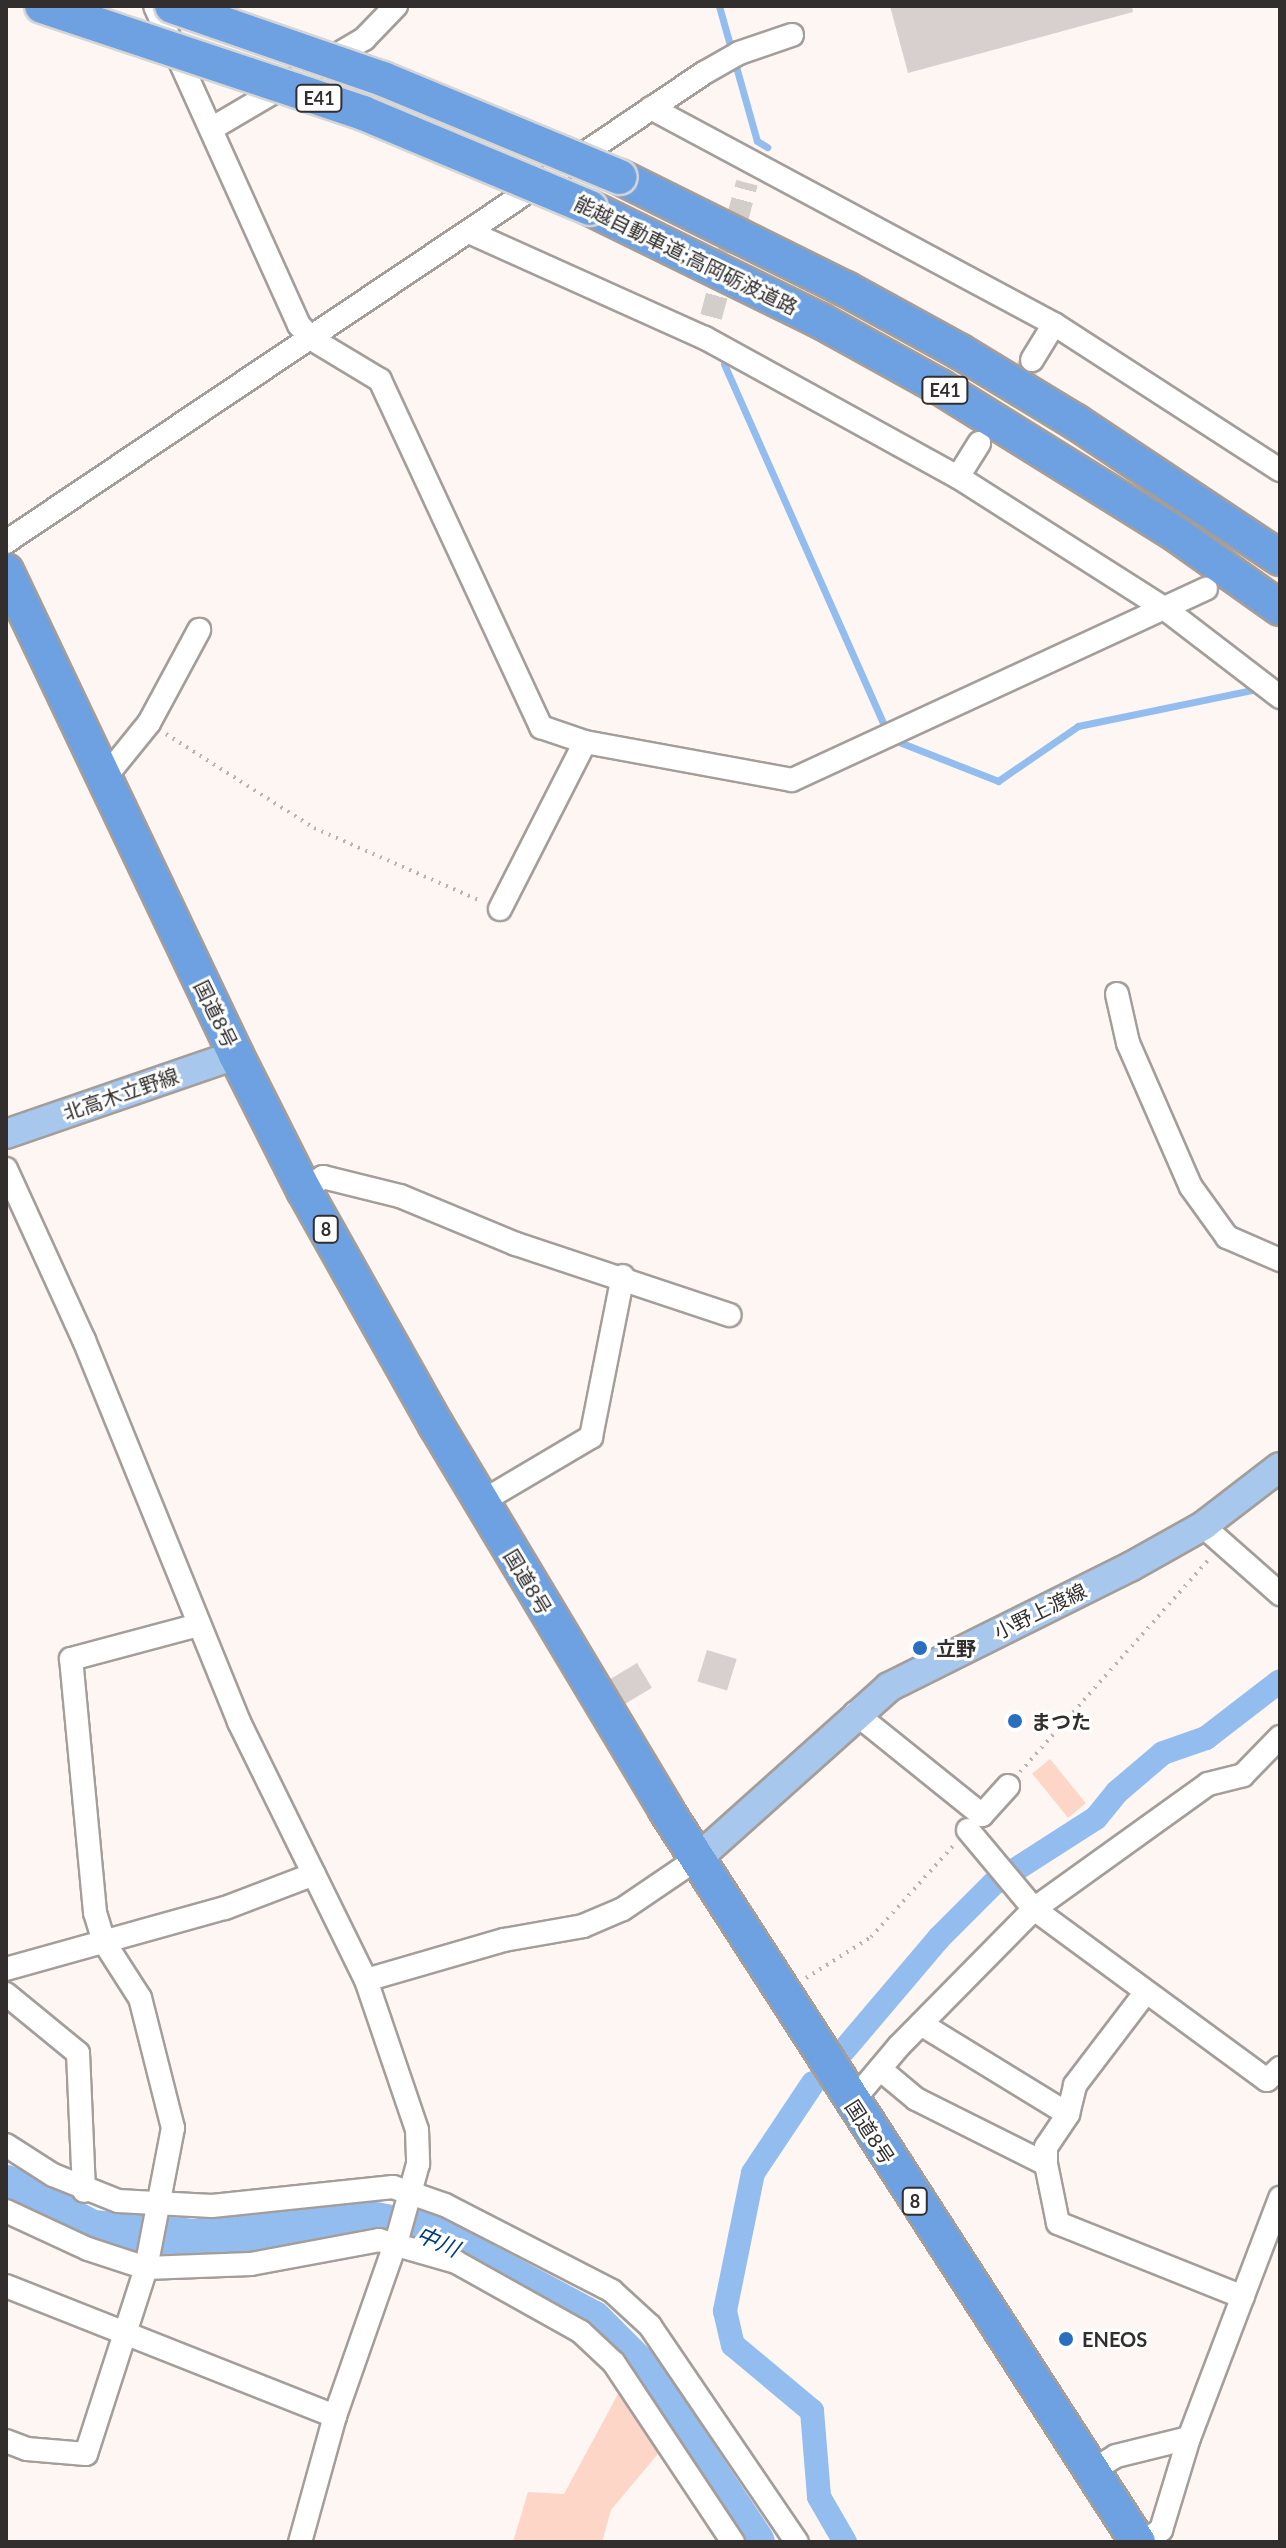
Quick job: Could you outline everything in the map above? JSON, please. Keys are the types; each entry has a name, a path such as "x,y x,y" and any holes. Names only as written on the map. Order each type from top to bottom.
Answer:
{"highway":[{"name":"能越自動車道;高岡砺波道路","path":"42,6 363,113 590,208 808,314 940,387 1173,532 1280,608"},
{"name":"能越自動車道;高岡砺波道路","path":"172,6 383,79 620,177 846,289 959,351 1103,439 1280,558"},
{"name":"国道8号","path":"6,571 102,781 304,1190 481,1502 851,2103 1141,2542"}],"main road":[{"name":"北高木立野線","path":"6,1134 236,1055"},
{"name":"小野上渡線","path":"698,1858 855,1713 889,1687 1213,1534 1280,1467"}],"street":[{"path":"155,6 299,325 312,339 380,380 541,727 585,742 792,780 1206,589"},
{"path":"211,129 364,39 396,6"},
{"path":"6,542 704,73 739,53 792,35"},
{"path":"651,108 1054,324 1280,470"},
{"path":"747,183 751,160"},
{"path":"469,232 708,328 958,477 1164,608 1280,697"},
{"path":"1032,360 1054,324"},
{"path":"958,477 979,443"},
{"path":"102,781 149,723 199,630"},
{"path":"500,909 585,742"},
{"path":"1117,994 1128,1043 1191,1187 1227,1237 1280,1260"},
{"path":"6,1169 84,1340 239,1722 366,1980 417,2130 418,2164 409,2198 335,2416 300,2542"},
{"path":"304,1190 323,1177 400,1196 516,1244 623,1276 730,1315"},
{"path":"481,1502 591,1437 623,1276"},
{"path":"1213,1534 1280,1594"},
{"path":"6,2441 27,2449 86,2454 146,2263 173,2128 140,1998 104,1942 95,1912 71,1659 199,1625"},
{"path":"855,1713 975,1822 1004,1878 1034,1909 1145,1993 1276,2079"},
{"path":"851,2103 921,2024 1034,1909 1208,1784 1243,1775 1280,1737"},
{"path":"975,1822 1008,1786"},
{"path":"366,1980 504,1940 583,1926 623,1909 698,1858"},
{"path":"6,1969 225,1908 314,1874"},
{"path":"1145,1993 1075,2085 1068,2114 1046,2147 1046,2164 1058,2223 1243,2297"},
{"path":"6,1994 78,2053 84,2191"},
{"path":"921,2024 1068,2114"},
{"path":"880,2069 916,2099 1046,2164"},
{"path":"6,2145 84,2191 159,2210 393,2187 409,2198 445,2205 612,2291 650,2326 797,2542"},
{"path":"1141,2542 1161,2530 1189,2438 1280,2198"},
{"path":"6,2211 88,2249 146,2263 251,2264 324,2246 379,2240 397,2240 456,2262 581,2332 614,2363 733,2542"},
{"path":"6,2286 124,2336 335,2416"},
{"path":"1092,2471 1116,2456 1189,2438"}],"path":[{"path":"149,723 314,828 500,909"},
{"path":"1008,1786 1213,1534"},
{"path":"784,1993 871,1937 975,1822"}],"shaded area":[{"path":"1050,1759 1086,1803 1068,1818 1032,1773"},
{"path":"618,2394 662,2449 611,2510 602,2542 513,2542 528,2492 564,2494"}],"building":[{"path":"890,6 1132,6 1133,12 908,73"},
{"path":"707,1650 737,1659 727,1691 697,1682"},
{"path":"637,1663 652,1688 625,1704 610,1679"}],"waterway":[{"path":"719,6 757,141 767,147"},
{"path":"724,364 887,731"},
{"path":"894,740 998,781 1078,726 1261,688"},
{"path":"844,2050 939,1938 993,1884 1096,1818 1117,1792 1163,1753 1206,1738 1280,1681"},
{"path":"813,2083 753,2173 725,2311 733,2345 812,2411 819,2497 845,2542"},
{"name":"中川","path":"6,2185 92,2230 195,2239 354,2218 427,2232 592,2320 638,2366 755,2542"}],"tunnel":[{"path":"711,317 747,183"},
{"path":"988,430 1032,360"}],"place":[{"name":"立野","path":"920,1648"},
{"name":"まつた","path":"1015,1721"},
{"name":"ENEOS","path":"1066,2339"}]}
